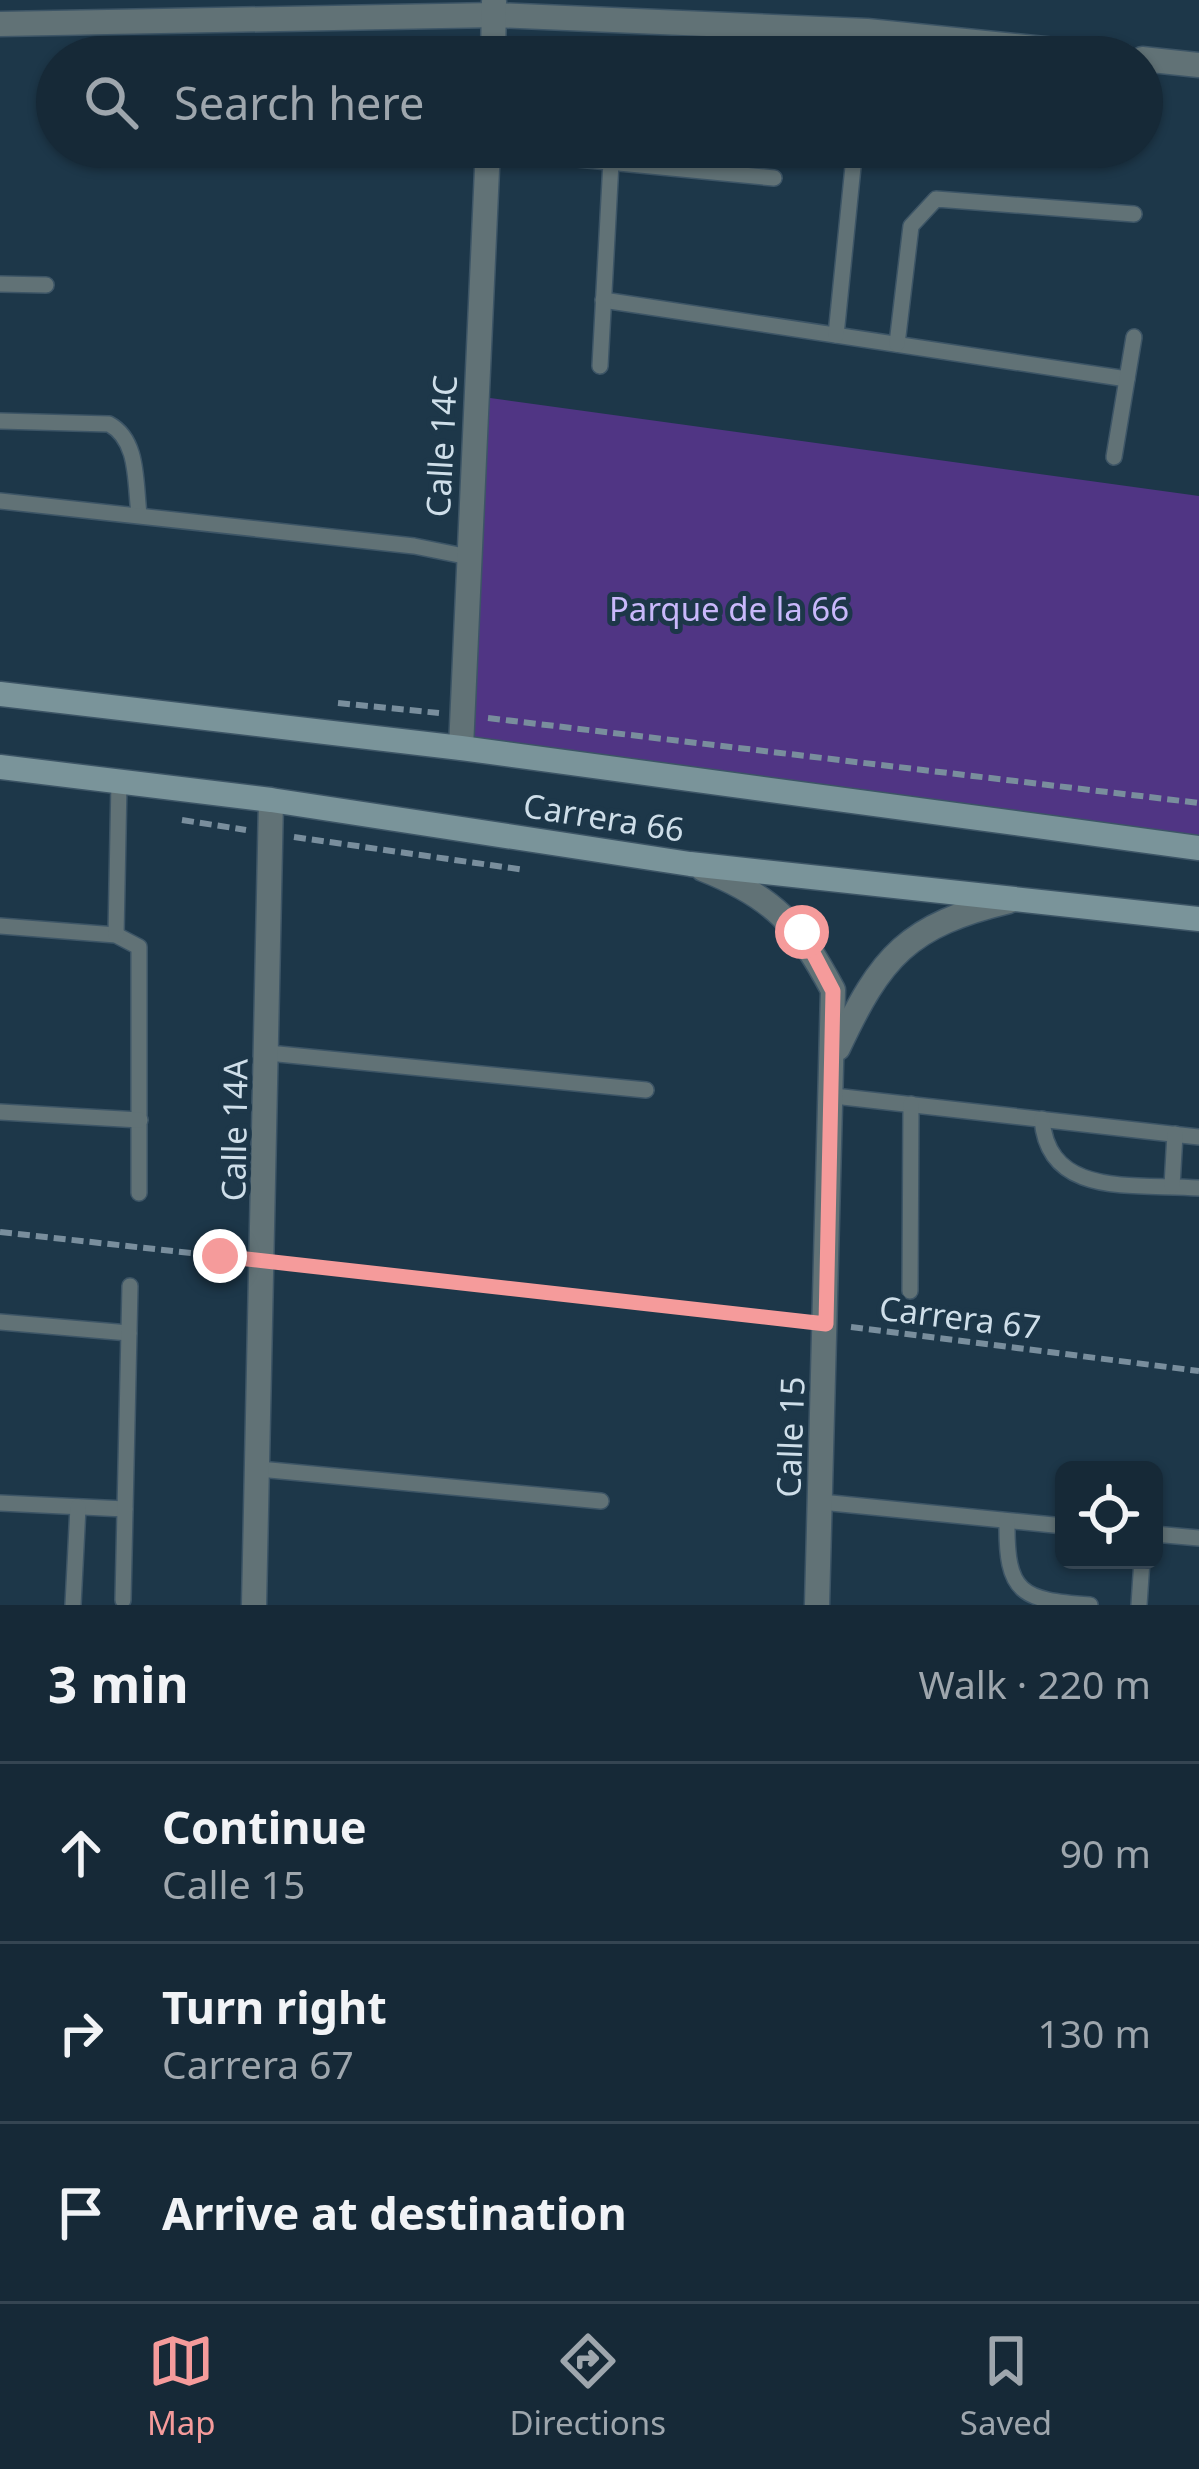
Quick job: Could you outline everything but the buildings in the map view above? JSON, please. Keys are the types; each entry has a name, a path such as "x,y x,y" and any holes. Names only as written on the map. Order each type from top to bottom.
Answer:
{"main road":[{"name":"Carrera 66","path":"0,694 460,748 1199,848"},
{"name":"Carrera 66","path":"0,767 272,800 690,864 1199,920"}],"street":[{"path":"0,23 495,8 783,36"},
{"path":"1163,61 1199,64"},
{"name":"Calle 14C","path":"460,748 487,168"},
{"name":"Calle 14A","path":"254,1605 272,800"},
{"name":"Calle 15","path":"690,864 752,888 802,932 833,991 818,1605"},
{"name":"Calle 15","path":"835,1056 861,998 898,949 949,915 1009,901"}],"lane":[{"path":"600,366 610,168"},
{"path":"665,168 774,178"},
{"path":"836,335 853,168"},
{"path":"897,344 911,226 936,199 1134,214"},
{"path":"0,284 46,285"},
{"path":"603,300 1127,379"},
{"path":"1114,457 1134,338"},
{"path":"0,422 109,424 123,431 130,448 139,514"},
{"path":"0,501 414,545 469,557"},
{"path":"116,935 119,782"},
{"path":"0,926 116,935 140,947 139,1193"},
{"path":"268,1053 646,1090"},
{"path":"834,1096 1199,1137"},
{"path":"910,1291 911,1104"},
{"path":"0,1112 140,1120"},
{"path":"1042,1119 1048,1153 1069,1174 1199,1188"},
{"path":"1172,1186 1175,1134"},
{"path":"123,1600 130,1286"},
{"path":"0,1322 129,1333"},
{"path":"259,1469 601,1501"},
{"path":"821,1502 1055,1525"},
{"path":"0,1503 125,1509"},
{"path":"73,1605 78,1508"},
{"path":"1007,1521 1006,1564 1020,1589 1046,1602 1090,1605"},
{"path":"1163,1535 1199,1538"},
{"path":"1139,1605 1141,1569"}],"path":[{"path":"323,701 1199,803"},
{"name":"Carrera 67","path":"0,1232 826,1324 1199,1371"}],"green space":[{"name":"Parque de la 66","path":"476,396 1199,496 1199,848 461,748"}],"route":[{"path":"220,1256 826,1324 833,991 802,932"}]}
